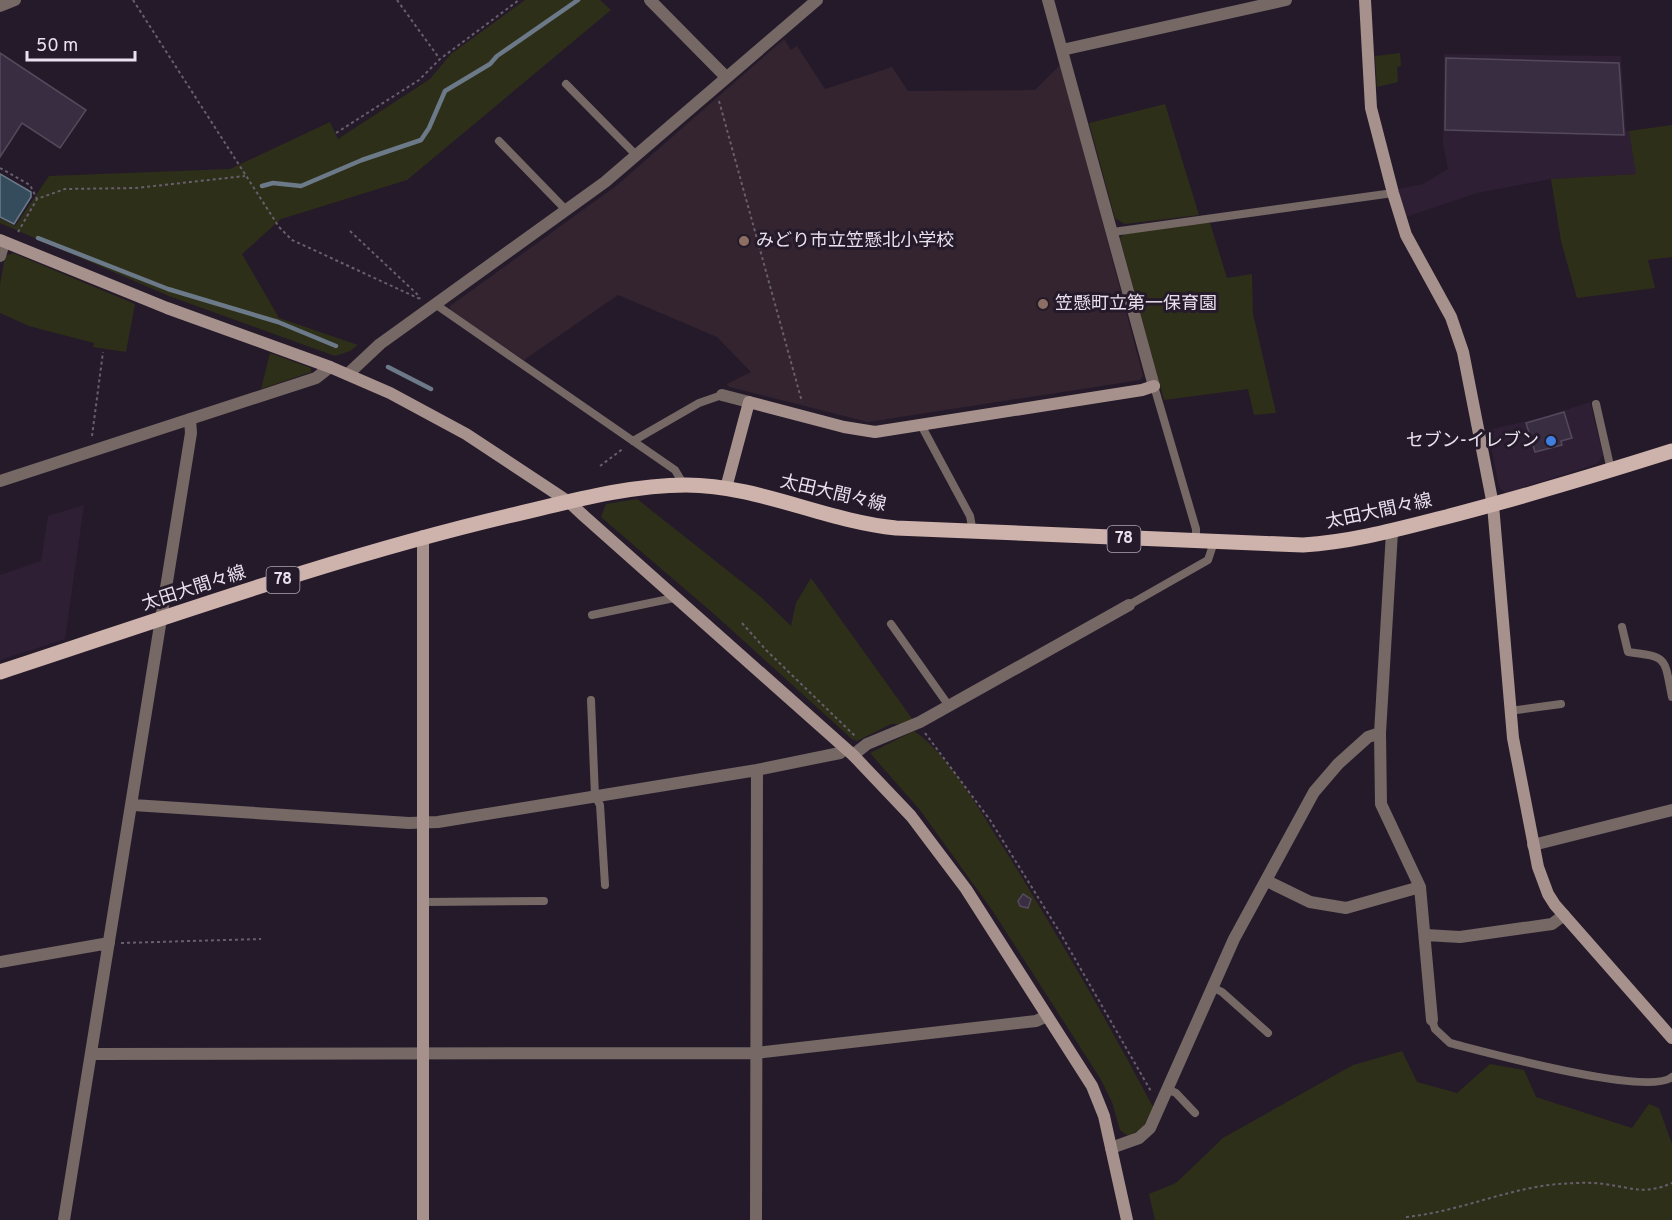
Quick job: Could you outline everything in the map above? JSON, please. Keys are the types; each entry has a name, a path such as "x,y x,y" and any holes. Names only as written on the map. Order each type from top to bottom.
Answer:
{"main road":[{"name":"太田大間々線","path":"0,672 423,536 569,502 684,485 726,488 849,521 896,528 1196,542 1313,544 1345,542 1392,532 1611,471 1672,451"}],"street":[{"path":"0,6 15,0"},
{"path":"650,0 726,77"},
{"path":"348,374 368,354 637,156 818,0"},
{"path":"722,395 861,431 921,426 1142,390 1154,386 1048,0"},
{"path":"1062,50 1286,0"},
{"path":"1365,0 1370,102 1393,193 1406,236 1451,317 1461,343 1493,505 1510,711 1533,845 1543,883 1564,915 1672,1038"},
{"path":"0,256 5,243 167,308 348,374 440,418 569,502 674,597 851,748 911,816 959,880 1092,1086 1104,1116 1127,1220"},
{"path":"0,481 316,378 330,367"},
{"path":"726,488 749,402"},
{"path":"64,1220 133,805 191,433 190,418"},
{"path":"1392,532 1380,733 1381,804 1420,887 1432,1020"},
{"path":"423,536 423,1220"},
{"path":"133,805 424,822 757,770 840,753 920,722 1129,605"},
{"path":"1112,1148 1146,1133 1239,930 1314,792 1338,764 1368,737 1380,733"},
{"path":"756,1220 757,770"},
{"path":"1533,845 1672,810"},
{"path":"1267,881 1310,902 1346,908 1420,887"},
{"path":"1426,935 1460,937 1552,924 1564,915"},
{"path":"0,962 109,943"},
{"path":"92,1054 756,1053 1036,1021 1047,1016"}],"lane":[{"path":"566,84 637,156"},
{"path":"499,141 566,210"},
{"path":"1113,232 1393,193"},
{"path":"431,307 675,470 684,485"},
{"path":"1154,386 1196,529 1196,542"},
{"path":"633,441 699,403 722,395"},
{"path":"1596,405 1611,471"},
{"path":"921,426 970,516 973,532"},
{"path":"1129,605 1208,560 1214,542"},
{"path":"592,615 674,597"},
{"path":"891,624 949,706"},
{"path":"1622,627 1628,652 1657,656 1662,659 1672,697"},
{"path":"591,700 595,796 600,805 604,885"},
{"path":"1510,711 1561,704"},
{"path":"424,902 544,901"},
{"path":"1212,987 1222,992 1268,1033"},
{"path":"1432,1020 1435,1029 1450,1043 1590,1076 1639,1083 1666,1082 1672,1077"},
{"path":"1165,1095 1176,1093 1195,1113"}],"path":[{"path":"133,0 279,227 292,240 431,307"},
{"path":"397,0 440,59"},
{"path":"336,133 419,80 440,59 519,0"},
{"path":"718,95 802,404 807,406"},
{"path":"0,168 30,185 38,199"},
{"path":"5,243 38,199 74,188 136,188 245,176"},
{"path":"350,231 417,294 420,300"},
{"path":"97,449 92,428 103,352"},
{"path":"600,466 633,441"},
{"path":"742,622 766,650 855,734 857,739 851,748"},
{"path":"920,722 990,820 1059,931 1148,1089 1165,1095"},
{"path":"109,943 261,939"},
{"path":"1406,1217 1457,1209 1512,1193 1557,1184 1604,1184 1654,1191 1672,1183"}],"shaded area":[{"name":"みどり市立笠懸北小学校","path":"784,39 791,50 797,46 825,89 892,67 908,91 1035,90 1061,64 1143,376 1140,380 868,422 729,387 727,384 751,372 717,337 618,295 524,360 450,311 450,306 616,186"},
{"path":"1444,54 1621,56 1626,131 1629,131 1637,174 1551,179 1477,193 1406,217 1398,189 1423,184 1448,169 1443,144"},
{"path":"1590,402 1603,455 1597,464 1505,493 1499,487 1488,430 1544,417"},
{"path":"84,505 65,639 0,660 0,575 41,561 48,516"}],"green space":[{"path":"525,0 600,0 611,10 407,180 281,219 242,254 279,318 358,345 350,351 335,356 169,296 0,223 0,218 15,226 49,176 230,169 330,122 338,139 430,79 451,54"},
{"path":"1400,53 1401,66 1397,67 1398,82 1377,87 1375,56"},
{"path":"1165,104 1199,215 1125,224 1115,218 1089,123"},
{"path":"1672,125 1672,257 1648,260 1655,288 1577,298 1561,241 1551,179 1636,174 1629,131"},
{"path":"1210,223 1227,278 1252,274 1253,314 1276,413 1254,415 1248,389 1164,400 1120,238 1124,234"},
{"path":"13,253 135,304 126,352 93,347 94,343 29,326 0,313 0,285 5,256"},
{"path":"270,353 311,368 311,372 261,389"},
{"path":"637,499 761,597 791,626 796,603 811,578 913,720 902,724 891,724 857,741 852,739 714,614 601,517 606,504"},
{"path":"914,731 939,754 964,786 1081,977 1153,1107 1142,1129 1128,1136 1120,1130 1112,1102 1100,1078 992,910 920,810 870,753"},
{"path":"1402,1051 1417,1082 1457,1093 1490,1064 1524,1070 1536,1097 1632,1128 1649,1104 1659,1108 1672,1144 1672,1220 1155,1220 1149,1194 1176,1183 1223,1138 1353,1065"}],"water":[{"path":"0,174 31,192 31,197 14,224 0,217"}],"building":[{"path":"0,53 86,110 60,148 22,123 0,157"},
{"path":"1446,58 1619,63 1624,135 1445,130"},
{"path":"1564,412 1572,438 1561,441 1562,445 1535,452 1526,423"},
{"path":"1023,894 1031,899 1028,908 1020,906 1018,901"}],"waterway":[{"path":"262,186 273,183 301,186 362,160 421,140 429,128 445,91 490,64 497,56 578,0"},
{"path":"38,238 168,289 278,322 336,346"},
{"path":"388,367 431,389"}],"place":[{"name":"みどり市立笠懸北小学校","path":"744,241"},
{"name":"笠懸町立第一保育園","path":"1043,304"},
{"name":"セブン-イレブン","path":"1551,441"}]}
